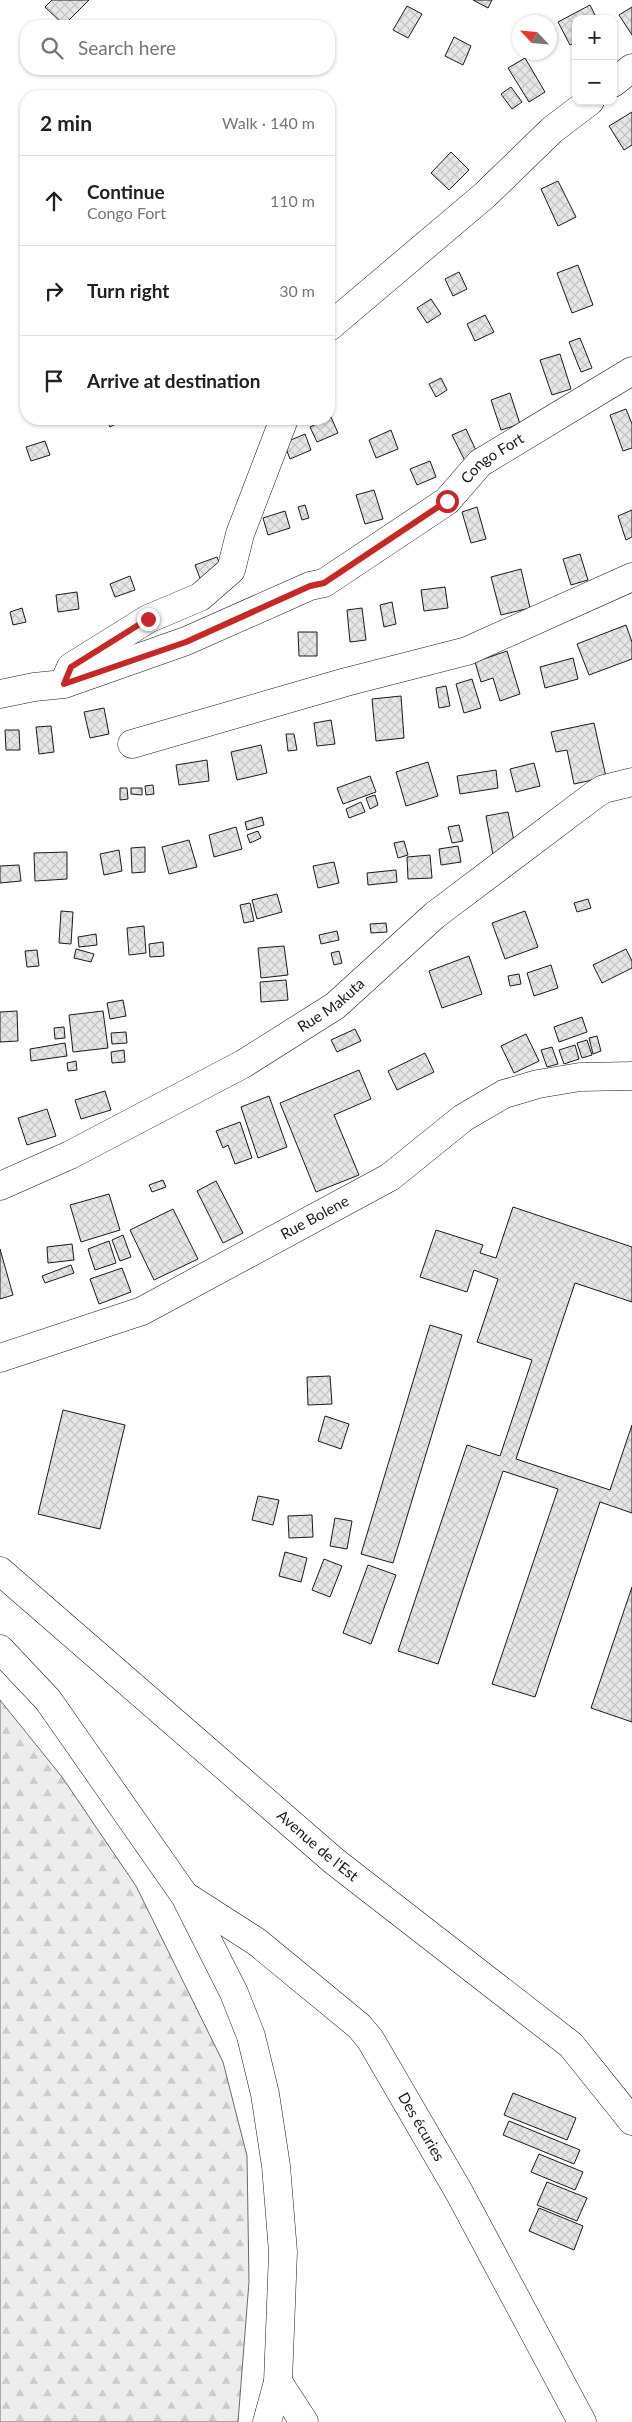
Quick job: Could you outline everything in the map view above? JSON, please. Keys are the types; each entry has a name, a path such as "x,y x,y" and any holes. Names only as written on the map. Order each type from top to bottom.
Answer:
{"street":[{"path":"617,80 632,68"},
{"path":"335,322 484,195 552,130 585,105"},
{"name":"Congo Fort","path":"0,694 34,687 64,684 186,642 310,586 324,583 447,501 480,462 632,371"},
{"path":"64,684 71,667 148,619 200,597 232,570 240,534 282,425"},
{"path":"132,744 346,682 467,651 632,578"},
{"name":"Rue Makuta","path":"0,1186 70,1155 242,1064 335,1006 436,915 597,793 604,789 632,782"},
{"name":"Rue Bolene","path":"0,1358 142,1312 390,1177 463,1118 504,1094 538,1084 580,1077 627,1076"},
{"name":"Avenue de l'Est","path":"0,1571 12,1579 334,1861 571,2045 632,2121"},
{"path":"0,1649 48,1700 185,1896 234,1994 250,2036 265,2094 276,2166 283,2252 278,2382 266,2422"},
{"name":"Des écuries","path":"185,1896 257,1942 359,2026 370,2039 459,2192 582,2422"},
{"path":"278,2382 304,2422"}],"green space":[{"path":"0,1700 62,1777 136,1886 223,2062 247,2156 249,2282 238,2422 0,2422"}],"building":[{"path":"52,0 89,0 69,20 59,20 45,7"},
{"path":"473,0 492,0 488,8"},
{"path":"590,5 595,15 572,15 572,44 570,45 558,22"},
{"path":"407,6 422,14 408,38 393,30"},
{"path":"632,7 632,35 619,15"},
{"path":"454,37 471,46 463,65 445,56"},
{"path":"522,60 526,60 545,92 529,102 508,68"},
{"path":"511,87 522,102 512,109 501,94"},
{"path":"632,112 632,145 624,150 609,126"},
{"path":"451,152 469,170 449,190 431,173"},
{"path":"558,181 576,217 558,226 541,189"},
{"path":"578,265 593,305 572,313 557,273"},
{"path":"459,272 467,289 453,296 445,279"},
{"path":"431,299 441,314 427,323 417,308"},
{"path":"485,315 494,332 475,341 467,324"},
{"path":"580,338 592,368 581,372 569,342"},
{"path":"560,354 571,389 552,395 540,360"},
{"path":"441,378 447,390 436,397 429,384"},
{"path":"510,393 520,424 501,430 491,400"},
{"path":"626,409 632,424 632,448 623,451 610,415"},
{"path":"314,425 334,425 338,433 317,442 310,427"},
{"path":"466,429 479,457 466,463 452,435"},
{"path":"391,430 398,449 376,458 369,440"},
{"path":"305,434 311,450 290,459 284,443"},
{"path":"45,441 50,455 31,461 26,447"},
{"path":"430,461 436,477 417,485 410,469"},
{"path":"374,490 383,519 365,524 356,495"},
{"path":"305,505 309,518 302,520 298,507"},
{"path":"477,507 486,539 471,543 462,512"},
{"path":"632,510 632,537 626,540 618,516"},
{"path":"285,511 290,528 268,535 263,518"},
{"path":"580,554 588,580 571,585 563,559"},
{"path":"217,557 223,573 201,581 195,565"},
{"path":"521,569 530,608 501,615 491,577"},
{"path":"130,576 135,590 115,597 110,584"},
{"path":"445,587 448,608 424,611 421,590"},
{"path":"77,592 79,609 58,612 56,595"},
{"path":"392,602 396,624 384,627 380,605"},
{"path":"22,608 26,622 13,625 10,612"},
{"path":"362,608 366,640 350,642 347,610"},
{"path":"626,625 632,642 632,659 589,675 577,644"},
{"path":"298,632 317,632 317,656 299,656"},
{"path":"507,651 520,694 500,701 493,678 481,682 475,662"},
{"path":"573,658 578,679 545,688 540,667"},
{"path":"472,679 481,708 464,713 456,684"},
{"path":"446,686 450,706 439,708 436,688"},
{"path":"401,696 404,738 376,741 372,699"},
{"path":"104,708 109,734 90,738 84,712"},
{"path":"331,720 335,744 317,746 314,723"},
{"path":"594,723 606,777 574,784 567,750 556,752 551,732"},
{"path":"51,726 54,752 39,754 36,727"},
{"path":"5,730 19,730 20,750 6,750"},
{"path":"286,734 294,734 297,750 288,751"},
{"path":"261,745 267,773 237,780 231,752"},
{"path":"207,760 209,781 179,785 176,765"},
{"path":"428,762 438,796 406,806 396,772"},
{"path":"534,763 540,786 516,792 510,769"},
{"path":"496,770 498,788 460,794 457,776"},
{"path":"370,776 376,792 343,804 337,788"},
{"path":"153,785 154,794 146,795 145,786"},
{"path":"120,788 127,788 128,799 120,800"},
{"path":"131,788 142,788 142,795 131,794"},
{"path":"375,795 378,805 370,809 366,798"},
{"path":"361,802 365,812 349,818 346,809"},
{"path":"508,812 516,851 493,855 486,816"},
{"path":"262,817 264,825 247,830 245,822"},
{"path":"459,825 463,841 452,843 448,827"},
{"path":"236,827 242,849 214,857 209,835"},
{"path":"258,831 261,838 250,843 247,835"},
{"path":"189,840 197,867 169,874 162,847"},
{"path":"404,841 408,855 398,858 394,843"},
{"path":"458,846 461,862 441,865 439,849"},
{"path":"145,847 145,872 132,873 131,848"},
{"path":"119,850 122,871 104,875 100,854"},
{"path":"67,852 67,879 35,881 34,853"},
{"path":"430,855 432,878 408,879 407,857"},
{"path":"334,862 339,883 318,888 313,866"},
{"path":"19,865 21,881 0,883 0,866"},
{"path":"396,870 397,882 368,885 367,873"},
{"path":"277,894 282,912 257,919 252,900"},
{"path":"588,899 591,908 577,912 574,903"},
{"path":"250,903 254,921 244,923 240,905"},
{"path":"61,911 73,912 71,944 59,943"},
{"path":"525,911 538,947 505,959 492,923"},
{"path":"386,923 387,932 371,933 370,924"},
{"path":"144,926 146,953 129,955 127,928"},
{"path":"337,931 339,940 321,944 319,935"},
{"path":"96,934 97,945 79,947 78,937"},
{"path":"163,942 164,956 150,957 149,944"},
{"path":"284,946 288,975 261,978 258,948"},
{"path":"76,949 94,954 91,962 74,958"},
{"path":"626,949 632,961 632,968 602,983 593,965"},
{"path":"37,950 39,966 27,967 25,951"},
{"path":"339,951 342,963 334,965 331,953"},
{"path":"469,956 482,994 442,1008 429,971"},
{"path":"551,965 558,988 534,996 527,973"},
{"path":"519,974 521,984 510,986 508,976"},
{"path":"286,980 288,1000 261,1002 260,982"},
{"path":"123,1000 126,1016 110,1019 107,1003"},
{"path":"17,1011 18,1041 0,1042 0,1012"},
{"path":"103,1011 108,1048 73,1052 69,1015"},
{"path":"582,1017 587,1032 559,1042 554,1027"},
{"path":"64,1027 65,1038 55,1039 54,1028"},
{"path":"355,1029 361,1041 337,1052 331,1040"},
{"path":"126,1032 127,1043 112,1044 111,1033"},
{"path":"526,1034 539,1061 514,1073 501,1046"},
{"path":"597,1036 601,1051 593,1054 589,1038"},
{"path":"587,1040 592,1055 582,1058 577,1043"},
{"path":"65,1043 67,1056 31,1061 30,1049"},
{"path":"575,1045 579,1059 564,1064 559,1050"},
{"path":"552,1047 558,1064 547,1067 541,1050"},
{"path":"124,1050 125,1062 112,1063 111,1052"},
{"path":"425,1053 434,1072 397,1090 388,1071"},
{"path":"76,1061 77,1070 68,1071 67,1063"},
{"path":"359,1070 371,1099 334,1115 359,1175 316,1192 280,1103"},
{"path":"105,1091 111,1110 81,1119 75,1100"},
{"path":"269,1096 287,1147 258,1158 241,1107"},
{"path":"47,1109 56,1136 27,1145 18,1118"},
{"path":"240,1122 252,1158 235,1164 228,1145 223,1148 216,1131"},
{"path":"163,1180 166,1187 152,1192 149,1185"},
{"path":"216,1181 243,1233 223,1243 197,1191"},
{"path":"109,1194 120,1230 81,1242 70,1205"},
{"path":"513,1207 632,1247 632,1302 575,1283 516,1459 610,1490 632,1425 632,1513 600,1502 535,1697 492,1684 558,1489 503,1471 438,1664 398,1651 467,1445 500,1456 532,1360 477,1342 498,1279 474,1270 467,1292 420,1277 436,1230 483,1245 480,1253 496,1258"},
{"path":"173,1209 198,1259 154,1280 130,1230"},
{"path":"123,1235 131,1257 120,1261 112,1240"},
{"path":"109,1241 116,1263 95,1270 88,1249"},
{"path":"72,1244 74,1260 48,1263 47,1247"},
{"path":"0,1249 13,1295 0,1299"},
{"path":"71,1265 74,1273 45,1283 42,1276"},
{"path":"122,1268 131,1292 99,1304 90,1279"},
{"path":"430,1325 462,1335 393,1563 361,1554"},
{"path":"330,1376 332,1404 308,1405 307,1377"},
{"path":"63,1410 125,1425 100,1529 38,1514"},
{"path":"325,1416 349,1424 341,1449 318,1441"},
{"path":"258,1496 279,1500 273,1525 252,1520"},
{"path":"312,1515 313,1537 289,1538 288,1516"},
{"path":"335,1518 352,1521 347,1549 330,1546"},
{"path":"285,1552 307,1558 301,1582 279,1576"},
{"path":"324,1559 342,1566 330,1597 312,1590"},
{"path":"368,1565 396,1575 371,1644 343,1633"},
{"path":"632,1587 632,1722 591,1708"},
{"path":"513,2093 576,2118 567,2140 504,2115"},
{"path":"509,2121 580,2150 574,2164 503,2135"},
{"path":"539,2154 583,2172 575,2190 531,2172"},
{"path":"547,2182 587,2198 577,2221 537,2205"},
{"path":"539,2208 583,2226 574,2250 529,2231"}],"route":[{"path":"148,619 71,667 64,684 186,642 310,586 324,583 447,501"}]}
